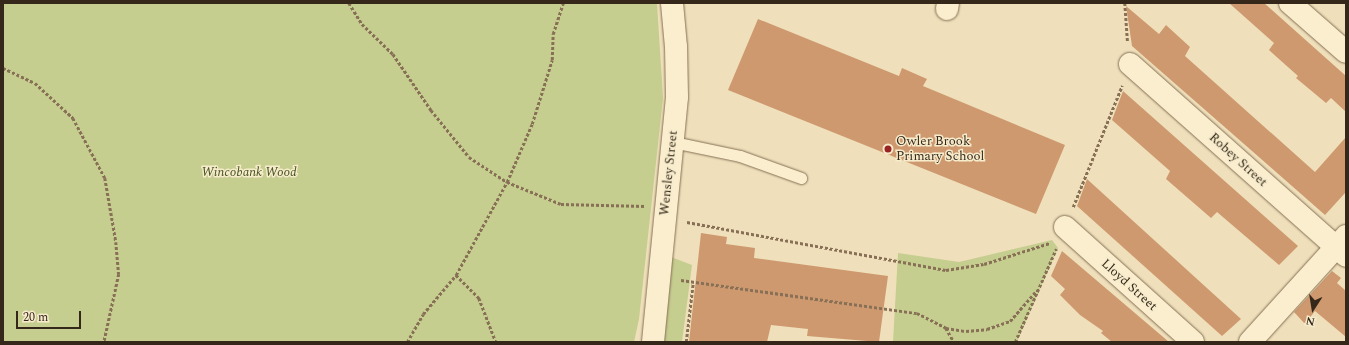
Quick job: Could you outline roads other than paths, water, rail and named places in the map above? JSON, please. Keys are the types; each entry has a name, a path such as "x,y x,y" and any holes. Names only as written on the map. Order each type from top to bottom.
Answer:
{"street":[{"name":"Wensley Street","path":"653,342 673,142 676,61 672,3"},
{"path":"1290,3 1346,52"},
{"name":"Robey Street","path":"1130,64 1343,246"},
{"name":"Lloyd Street","path":"1065,227 1193,342"},
{"path":"1250,342 1343,246"}],"lane":[{"path":"673,142 740,156 801,178"}],"place":[{"name":"Owler Brook Primary School","path":"888,149"}],"park label":[{"name":"Wincobank Wood","path":"249,172"}]}
